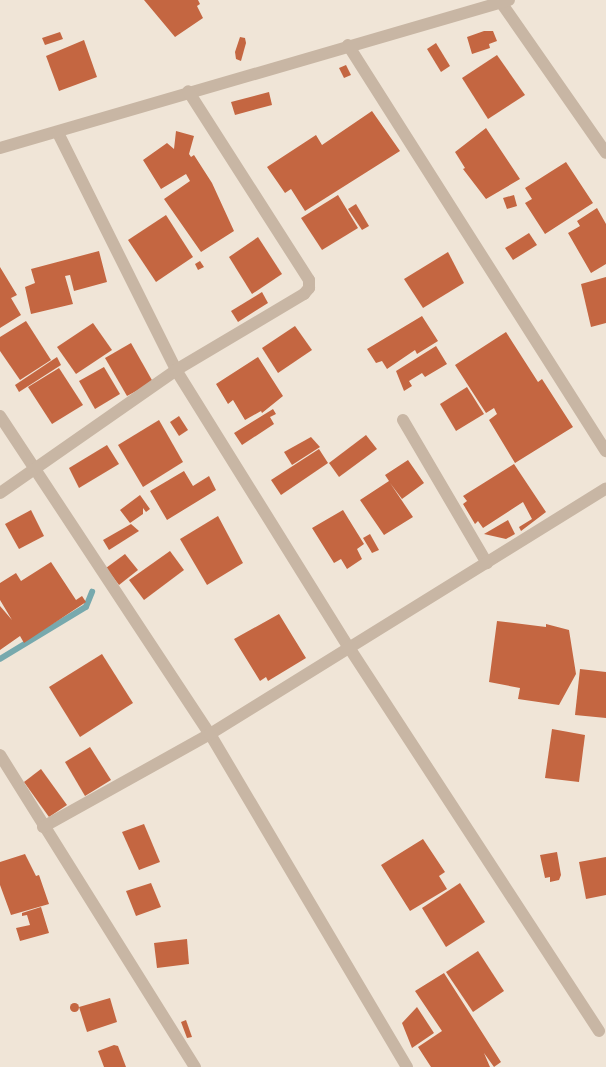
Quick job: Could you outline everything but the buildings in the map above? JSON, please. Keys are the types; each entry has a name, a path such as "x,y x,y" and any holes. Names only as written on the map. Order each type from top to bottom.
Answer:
{"street":[{"path":"0,148 58,133 188,90 497,1 606,154"},
{"path":"348,45 606,451"},
{"path":"0,493 37,470 176,370 304,294 309,288 308,280 188,90"},
{"path":"58,133 176,370 350,650 599,1032"},
{"path":"0,416 210,734 407,1067"},
{"path":"402,420 487,563"},
{"path":"43,827 210,734 350,650 606,488"},
{"path":"0,755 43,827 195,1067"}],"waterway":[{"path":"0,659 86,607 92,592"}]}
